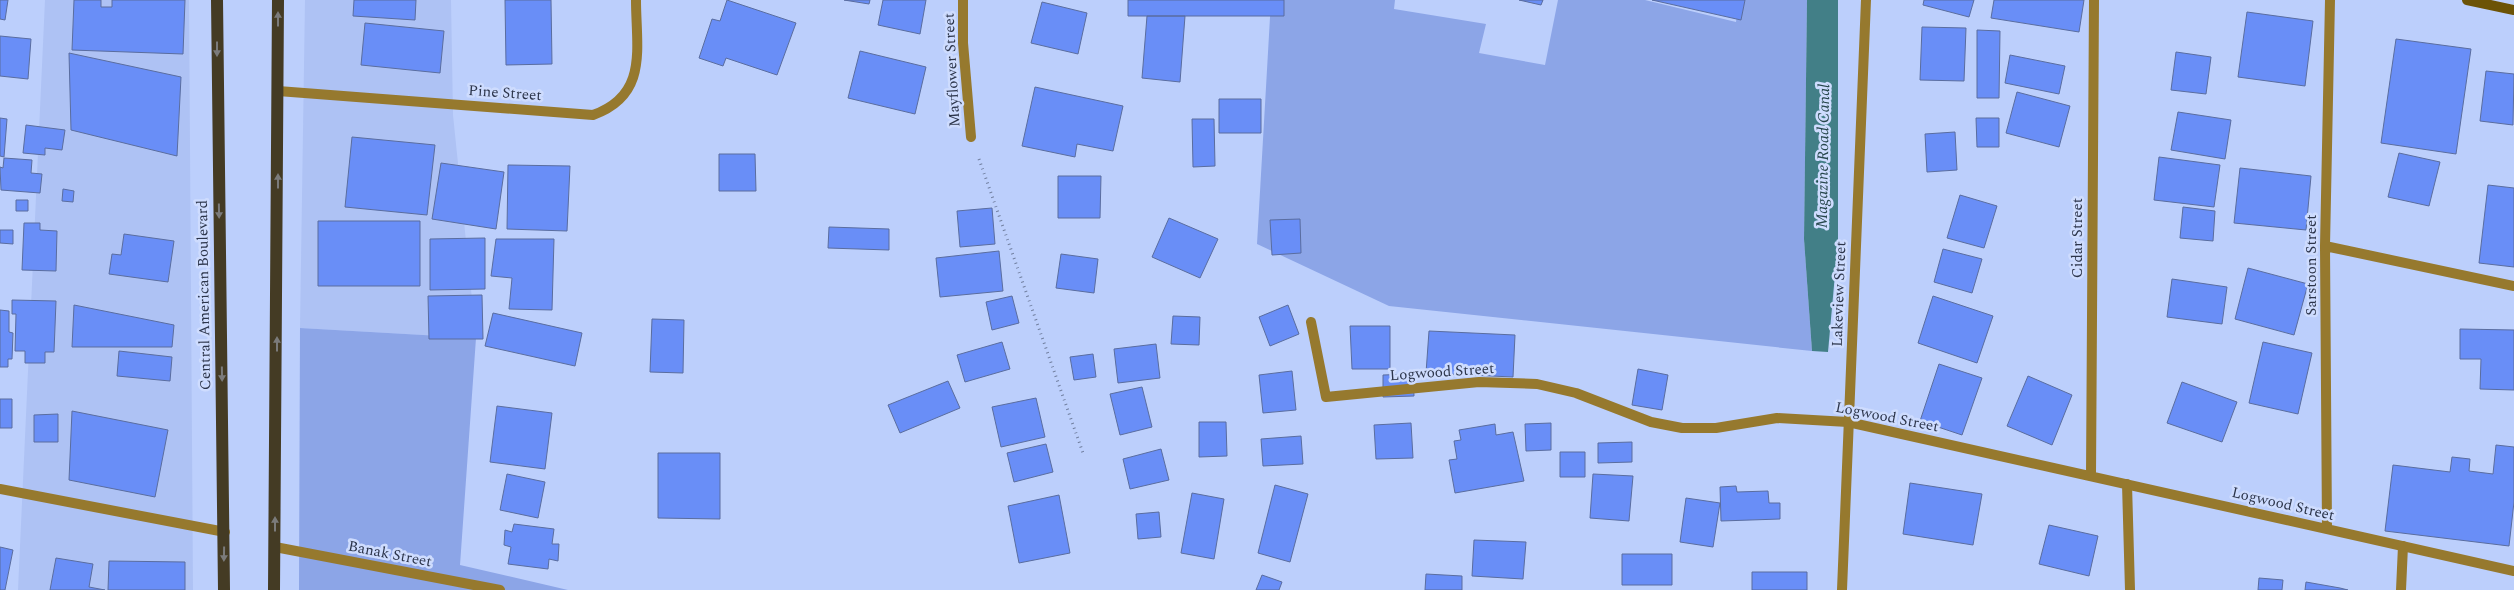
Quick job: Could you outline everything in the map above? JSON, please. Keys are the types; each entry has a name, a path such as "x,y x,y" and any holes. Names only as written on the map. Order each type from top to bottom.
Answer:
{"main road":[{"name":"Central American Boulevard","path":"217,0 225,532 224,590"},
{"path":"274,590 278,0"},
{"path":"2467,0 2514,10"}],"street":[{"name":"Pine Street","path":"278,91 594,115 611,108 627,94 634,81 636,0"},
{"name":"Mayflower Street","path":"963,0 963,43 971,138"},
{"name":"Lakeview Street","path":"1842,590 1866,0"},
{"name":"Cidar Street","path":"2091,476 2094,0"},
{"name":"Sarstoon Street","path":"2327,529 2325,246 2330,0"},
{"path":"2325,246 2514,286"},
{"name":"Logwood Street","path":"1311,322 1326,397 1480,382 1528,384 1576,393 1652,422 1682,428 1716,428 1777,418 1848,422 2514,571"},
{"path":"2127,484 2130,590"},
{"path":"0,489 225,532"},
{"path":"2401,590 2403,546"},
{"name":"Banak Street","path":"275,547 456,586 500,590"}],"path":[{"path":"971,138 1083,453"}],"shaded area":[{"path":"45,0 189,0 193,590 18,590"},
{"path":"305,0 451,0 453,115 476,338 300,328"},
{"path":"1271,0 1395,0 1394,9 1486,24 1479,53 1545,65 1558,0 1645,0 1736,22 1739,0 1807,0 1804,239 1812,351 1389,306 1257,244"},
{"path":"300,328 476,338 460,565 568,590 299,590"}],"water":[{"name":"Magazine Road Canal","path":"1807,0 1838,0 1838,241 1828,352 1812,351 1804,239"}],"building":[{"path":"0,0 8,0 5,20 0,19"},
{"path":"74,0 101,0 101,7 112,7 112,0 185,0 183,54 72,50"},
{"path":"354,0 416,0 415,20 353,16"},
{"path":"505,0 551,0 552,64 506,65"},
{"path":"727,0 796,23 777,75 726,58 723,66 699,58 712,19 720,21"},
{"path":"844,0 870,0 869,4"},
{"path":"883,0 926,0 920,34 878,25"},
{"path":"1128,0 1284,0 1284,16 1128,16"},
{"path":"1519,0 1543,0 1541,5"},
{"path":"1652,0 1745,0 1741,20"},
{"path":"1924,0 1974,0 1969,17 1923,5"},
{"path":"1994,0 2084,0 2079,32 1991,18"},
{"path":"1042,2 1087,13 1078,54 1031,43"},
{"path":"2247,12 2313,21 2305,86 2238,77"},
{"path":"1147,16 1185,16 1180,82 1142,78"},
{"path":"365,23 444,31 440,73 361,65"},
{"path":"1922,27 1966,28 1964,81 1920,80"},
{"path":"1977,30 2000,31 1999,98 1977,98"},
{"path":"0,36 31,39 28,79 0,76"},
{"path":"2396,39 2471,49 2456,154 2381,143"},
{"path":"860,51 926,67 915,114 848,98"},
{"path":"2176,52 2211,57 2206,94 2171,90"},
{"path":"69,53 181,77 177,156 71,130"},
{"path":"2010,55 2065,66 2059,94 2005,83"},
{"path":"2486,71 2514,74 2513,125 2480,121"},
{"path":"1035,87 1123,106 1113,151 1077,144 1075,157 1022,146"},
{"path":"2017,92 2070,106 2059,147 2006,133"},
{"path":"1219,99 1261,99 1261,133 1219,133"},
{"path":"2178,112 2231,120 2225,159 2171,150"},
{"path":"0,118 7,119 4,157 0,156"},
{"path":"1976,118 1999,118 1999,147 1977,147"},
{"path":"1192,119 1214,119 1215,166 1193,167"},
{"path":"26,125 65,130 62,150 45,148 45,155 23,153"},
{"path":"1955,132 1957,170 1927,172 1925,134"},
{"path":"352,137 435,145 427,215 345,207"},
{"path":"2399,153 2440,162 2429,206 2388,197"},
{"path":"719,154 755,154 756,191 719,191"},
{"path":"2159,157 2220,165 2214,207 2154,200"},
{"path":"4,158 32,160 31,173 42,174 40,193 1,190 0,167 3,168"},
{"path":"441,163 504,172 496,229 432,219"},
{"path":"508,165 570,166 567,231 507,229"},
{"path":"2240,168 2311,176 2306,230 2234,223"},
{"path":"1058,176 1101,176 1100,218 1058,218"},
{"path":"2488,185 2514,188 2514,267 2479,263"},
{"path":"63,189 74,191 73,202 62,201"},
{"path":"1960,195 1997,206 1984,248 1947,238"},
{"path":"16,200 28,200 28,211 16,211"},
{"path":"2183,207 2215,211 2213,241 2180,238"},
{"path":"992,208 995,244 960,247 957,211"},
{"path":"1169,218 1218,239 1200,278 1152,257"},
{"path":"1300,219 1301,253 1272,255 1270,220"},
{"path":"318,221 420,221 420,286 318,286"},
{"path":"24,223 40,223 40,230 57,231 56,271 22,270"},
{"path":"829,227 889,229 889,250 828,248"},
{"path":"0,230 13,230 13,244 0,243"},
{"path":"124,234 174,241 168,282 109,274 112,254 121,255"},
{"path":"485,238 485,289 430,290 430,239"},
{"path":"496,239 554,239 552,310 509,309 512,278 491,276"},
{"path":"1943,249 1982,259 1972,293 1934,282"},
{"path":"999,251 1003,291 940,297 936,258"},
{"path":"1061,254 1098,259 1094,293 1056,288"},
{"path":"2248,268 2308,284 2294,335 2235,319"},
{"path":"2172,279 2227,287 2222,324 2167,317"},
{"path":"482,295 483,339 429,339 428,296"},
{"path":"1012,296 1019,323 992,330 986,302"},
{"path":"1933,296 1993,316 1977,363 1918,343"},
{"path":"12,300 56,301 54,352 45,352 45,363 25,363 25,351 15,351 16,314 12,314"},
{"path":"74,305 174,325 172,347 72,347"},
{"path":"1288,305 1299,334 1270,346 1259,317"},
{"path":"0,310 9,311 9,332 13,333 12,359 8,359 8,367 0,367"},
{"path":"493,313 582,333 575,366 485,346"},
{"path":"1173,316 1200,317 1199,345 1171,344"},
{"path":"652,319 684,320 683,373 650,372"},
{"path":"1350,326 1390,326 1390,369 1352,369"},
{"path":"2460,329 2514,330 2514,390 2480,389 2481,359 2460,359"},
{"path":"1429,331 1515,335 1513,377 1426,373"},
{"path":"1002,342 1010,369 965,382 957,355"},
{"path":"2263,342 2312,353 2298,414 2249,403"},
{"path":"1156,344 1160,378 1118,383 1114,349"},
{"path":"119,351 172,357 170,381 117,376"},
{"path":"1093,354 1096,377 1074,380 1070,357"},
{"path":"1939,364 1982,378 1962,435 1920,421"},
{"path":"1638,369 1668,375 1662,410 1632,405"},
{"path":"1292,371 1296,410 1263,413 1259,375"},
{"path":"1413,374 1414,396 1383,397 1383,375"},
{"path":"2028,376 2072,395 2052,445 2007,426"},
{"path":"948,381 960,408 900,433 888,405"},
{"path":"2182,382 2237,402 2222,442 2167,423"},
{"path":"1142,387 1152,427 1120,435 1110,394"},
{"path":"1036,398 1045,437 1001,447 992,407"},
{"path":"0,399 12,399 12,428 0,428"},
{"path":"497,406 552,413 545,469 490,462"},
{"path":"72,411 168,430 155,497 69,480"},
{"path":"58,414 58,442 34,442 34,415"},
{"path":"1199,422 1226,422 1227,456 1199,457"},
{"path":"1411,423 1413,458 1376,459 1374,425"},
{"path":"1551,423 1551,450 1526,451 1525,424"},
{"path":"1495,424 1496,435 1513,432 1524,481 1455,493 1449,460 1457,459 1454,441 1461,440 1459,430"},
{"path":"1301,436 1303,464 1263,466 1261,439"},
{"path":"1632,442 1632,462 1598,463 1598,443"},
{"path":"1046,444 1053,472 1014,482 1007,453"},
{"path":"2496,445 2514,447 2514,502 2509,546 2385,531 2393,465 2450,472 2452,457 2470,459 2469,471 2493,474"},
{"path":"1161,449 1169,480 1130,489 1123,459"},
{"path":"1560,452 1585,452 1585,477 1560,477"},
{"path":"658,453 720,453 720,519 658,518"},
{"path":"507,474 545,482 538,518 500,510"},
{"path":"1593,474 1633,476 1629,521 1590,518"},
{"path":"1910,483 1982,494 1973,545 1903,534"},
{"path":"1275,485 1308,494 1290,562 1258,553"},
{"path":"1736,486 1737,492 1768,491 1769,503 1780,503 1780,519 1721,521 1720,487"},
{"path":"1192,493 1224,499 1214,559 1181,553"},
{"path":"1059,495 1070,553 1019,563 1008,506"},
{"path":"1686,498 1720,503 1713,547 1680,542"},
{"path":"1159,512 1161,537 1138,539 1136,514"},
{"path":"514,524 554,529 552,544 559,544 558,561 549,559 548,569 508,564 511,547 504,545 505,530 512,532"},
{"path":"2049,525 2098,536 2089,576 2039,564"},
{"path":"1474,540 1526,542 1523,579 1472,576"},
{"path":"0,547 13,550 5,590 0,590"},
{"path":"1622,554 1672,554 1672,585 1622,585"},
{"path":"56,558 93,564 89,587 105,590 50,590"},
{"path":"109,561 185,562 185,590 108,590"},
{"path":"1752,572 1807,572 1807,590 1752,590"},
{"path":"1426,574 1462,576 1462,590 1425,590"},
{"path":"1262,575 1282,582 1279,590 1256,590"},
{"path":"2259,578 2283,580 2282,590 2258,590"},
{"path":"2306,582 2340,588 2348,590 2305,590"}]}
